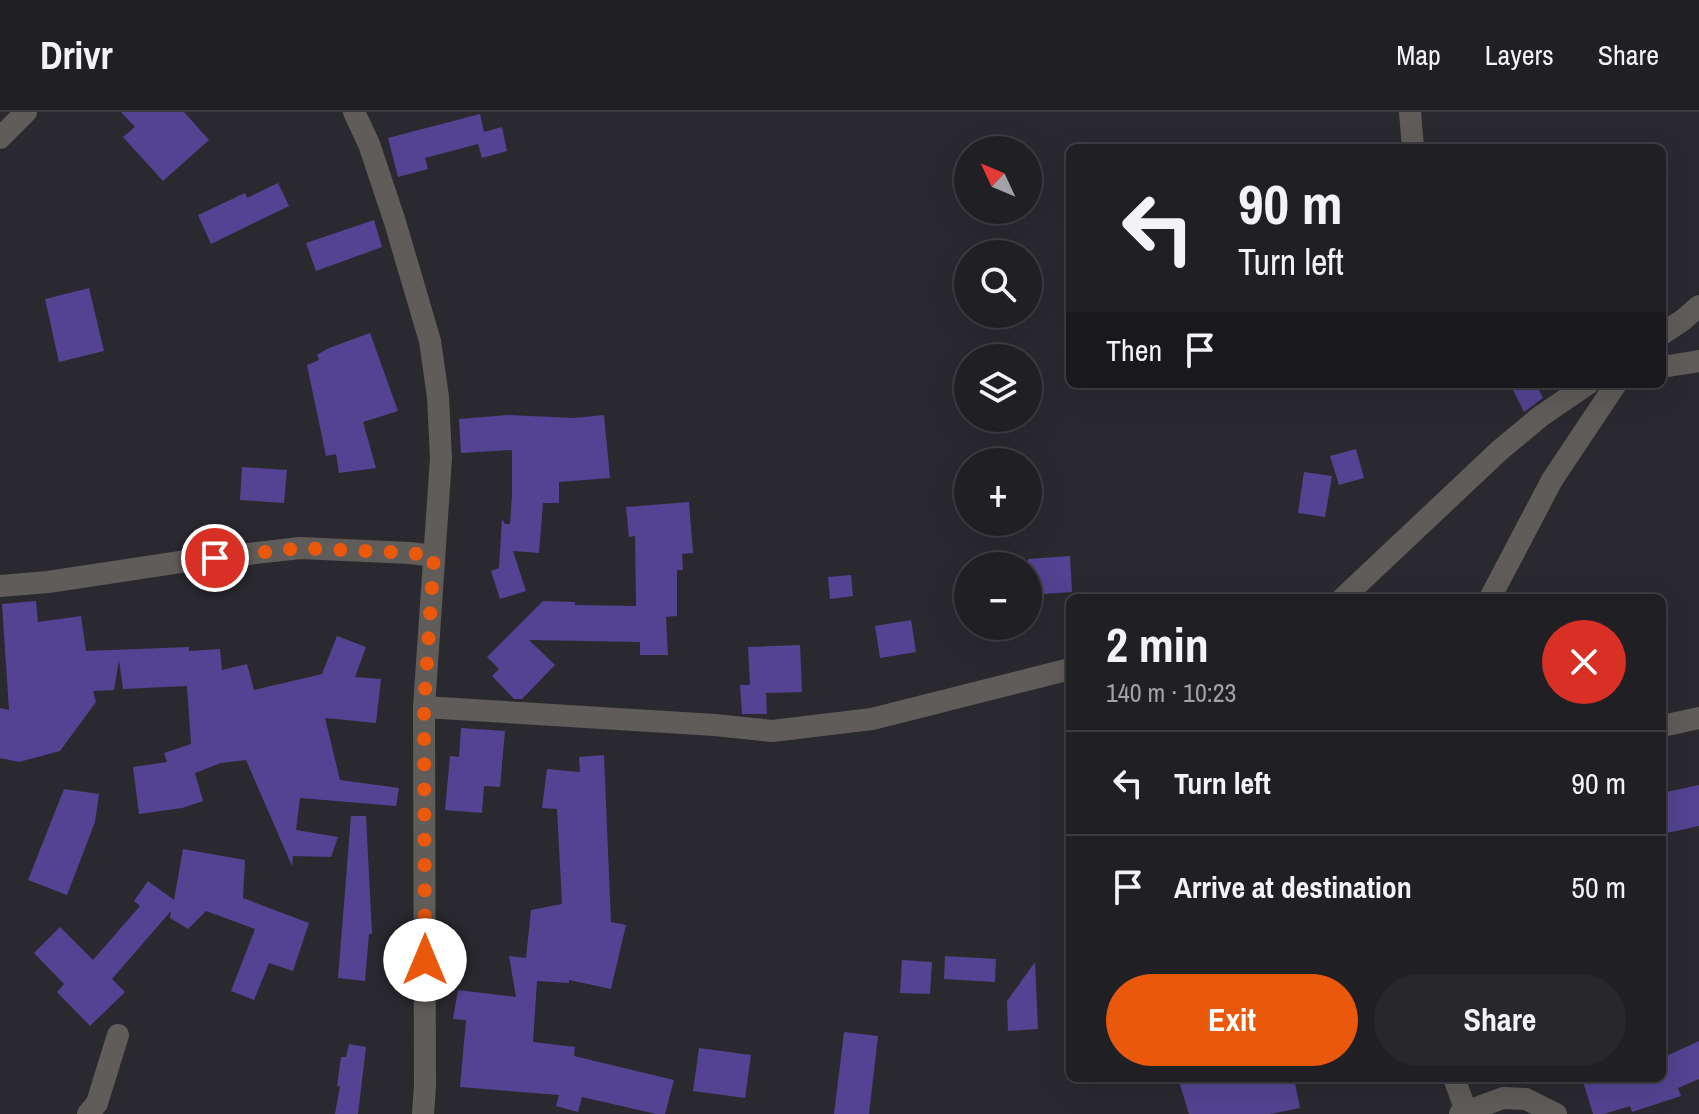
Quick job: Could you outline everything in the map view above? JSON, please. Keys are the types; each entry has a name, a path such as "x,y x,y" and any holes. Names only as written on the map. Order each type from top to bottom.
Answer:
{"street":[{"path":"0,138 26,112"},
{"path":"354,112 369,144 395,222 430,341 438,397 441,458 424,707 423,1114"},
{"path":"1410,112 1413,144"},
{"path":"1666,331 1699,306"},
{"path":"1666,366 1699,361"},
{"path":"1347,594 1500,450 1541,416 1582,388"},
{"path":"1492,594 1552,480 1613,388"},
{"path":"0,586 300,548 434,556"},
{"path":"424,707 772,731 872,719 1066,670"},
{"path":"1666,725 1699,718"},
{"path":"88,1114 97,1103 118,1035"},
{"path":"1455,1082 1463,1113 1503,1098 1526,1099 1556,1114"}],"building":[{"path":"121,112 184,112 209,140 163,181 123,137 135,127"},
{"path":"480,114 484,132 502,127 507,151 482,158 478,144 425,158 428,169 398,177 388,138"},
{"path":"278,183 289,206 211,244 198,215 245,193 247,198"},
{"path":"374,220 382,247 316,271 306,243"},
{"path":"89,288 104,351 59,362 45,299"},
{"path":"370,333 398,411 363,422 376,468 339,473 336,454 326,456 307,365 319,360 317,355 329,348"},
{"path":"1512,388 1538,388 1543,398 1524,412"},
{"path":"508,415 574,418 604,415 610,478 559,482 559,503 543,503 539,553 513,551 526,591 500,599 491,571 499,568 502,519 505,524 510,524 512,450 461,453 459,419"},
{"path":"1356,449 1364,478 1339,485 1330,456"},
{"path":"242,467 287,470 284,503 240,500"},
{"path":"1304,472 1332,476 1325,517 1298,513"},
{"path":"689,502 693,553 682,554 683,570 677,570 677,616 666,617 668,655 640,655 640,642 529,640 555,665 522,699 514,699 492,676 499,669 487,657 543,601 636,606 635,536 629,537 626,507"},
{"path":"1070,556 1072,592 1042,594 1042,558"},
{"path":"851,575 853,596 830,599 828,577"},
{"path":"36,601 38,622 81,616 86,651 189,647 189,651 220,649 222,670 247,664 254,690 322,674 337,636 366,647 355,677 381,679 376,723 325,718 340,780 399,788 396,806 300,798 296,830 338,837 331,857 293,856 292,866 246,760 221,763 195,773 203,801 182,808 139,814 133,767 167,762 164,753 191,744 187,686 123,689 119,660 114,690 93,691 96,702 60,751 19,762 0,758 0,708 9,710 2,604"},
{"path":"911,620 916,652 880,658 875,626"},
{"path":"800,645 802,692 766,693 767,714 742,714 740,685 750,685 748,647"},
{"path":"461,728 505,731 500,787 484,786 482,813 445,810 450,756 459,757"},
{"path":"604,755 611,922 626,925 611,989 569,980 569,983 537,981 533,1042 575,1047 574,1056 674,1080 665,1114 582,1097 578,1112 556,1106 559,1095 460,1087 466,1020 453,1019 458,990 516,997 509,956 526,958 531,910 562,904 557,809 542,808 547,769 580,772 579,757"},
{"path":"1699,785 1699,826 1666,833 1666,792"},
{"path":"64,789 99,794 95,822 67,895 28,880"},
{"path":"351,816 366,816 372,934 369,934 365,981 338,978"},
{"path":"183,849 245,860 243,898 309,923 293,971 269,963 254,1000 231,991 255,929 206,911 188,929 170,918 171,911 112,979 125,992 90,1026 57,992 64,984 34,953 60,927 93,960 140,906 134,901 148,881 174,900"},
{"path":"945,956 996,959 995,982 944,979"},
{"path":"902,960 932,962 930,994 900,993"},
{"path":"1035,962 1038,1029 1008,1031 1007,1001"},
{"path":"844,1032 878,1036 869,1114 834,1114"},
{"path":"1699,1041 1699,1079 1678,1088 1681,1096 1632,1112 1630,1106 1593,1114 1583,1082 1666,1082 1666,1056"},
{"path":"349,1044 366,1047 358,1114 335,1114 341,1057 346,1057"},
{"path":"699,1048 751,1055 745,1098 693,1091"},
{"path":"1179,1082 1295,1082 1300,1108 1270,1114 1189,1114"}],"route":[{"path":"215,558 300,548 434,556 424,707 425,960"}]}
